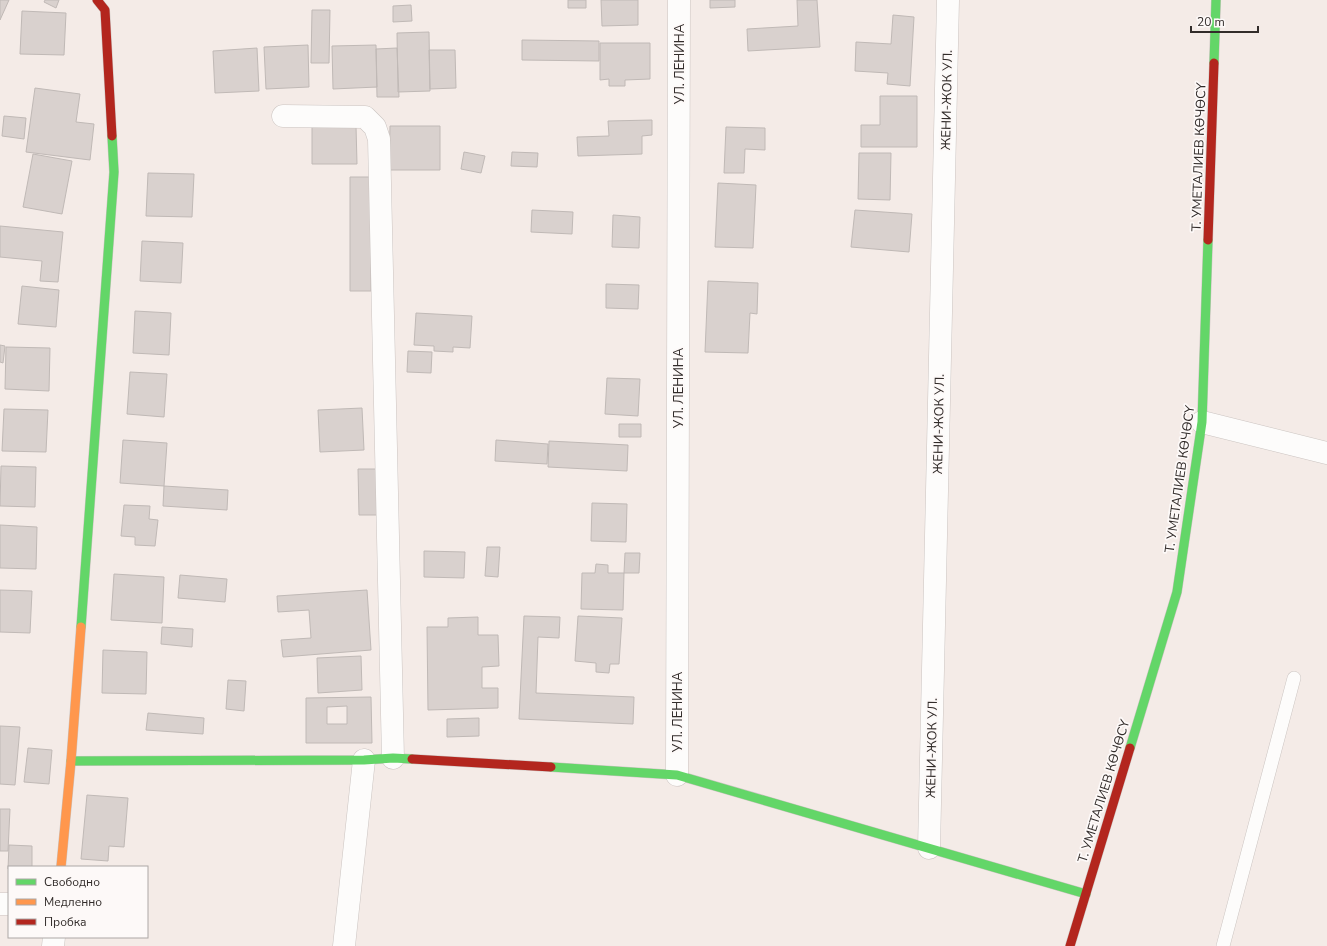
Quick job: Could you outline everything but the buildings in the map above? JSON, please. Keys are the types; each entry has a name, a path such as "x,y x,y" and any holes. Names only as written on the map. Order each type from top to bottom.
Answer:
{"street":[{"path":"61,866 71,761 114,172 104,10 97,0"},
{"name":"УЛ. ЛЕНИНА","path":"677,775 679,0"},
{"name":"ЖЕНИ-ЖОК УЛ.","path":"929,848 948,0"},
{"name":"Т. УМЕТАЛИЕВ КӨЧӨСҮ","path":"1070,946 1177,592 1202,422 1216,0"},
{"path":"283,116 365,117 375,127 379,140 393,758"},
{"path":"1202,422 1327,454"},
{"path":"71,761 364,760 393,758 677,775 1086,894"},
{"path":"344,946 364,760"}],"lane":[{"path":"1222,946 1294,678"}],"traffic: fast":[{"path":"1214,63 1216,0"},
{"path":"81,627 114,172 112,136"},
{"path":"1130,748 1177,592 1202,422 1208,240"},
{"path":"71,761 412,759"},
{"path":"551,767 677,775 1086,894"}],"traffic: slow":[{"path":"61,866 81,627"}],"traffic: jam":[{"path":"97,0 105,10 112,136"},
{"path":"1208,240 1214,63"},
{"path":"1070,946 1130,748"},
{"path":"412,759 551,767"}]}
